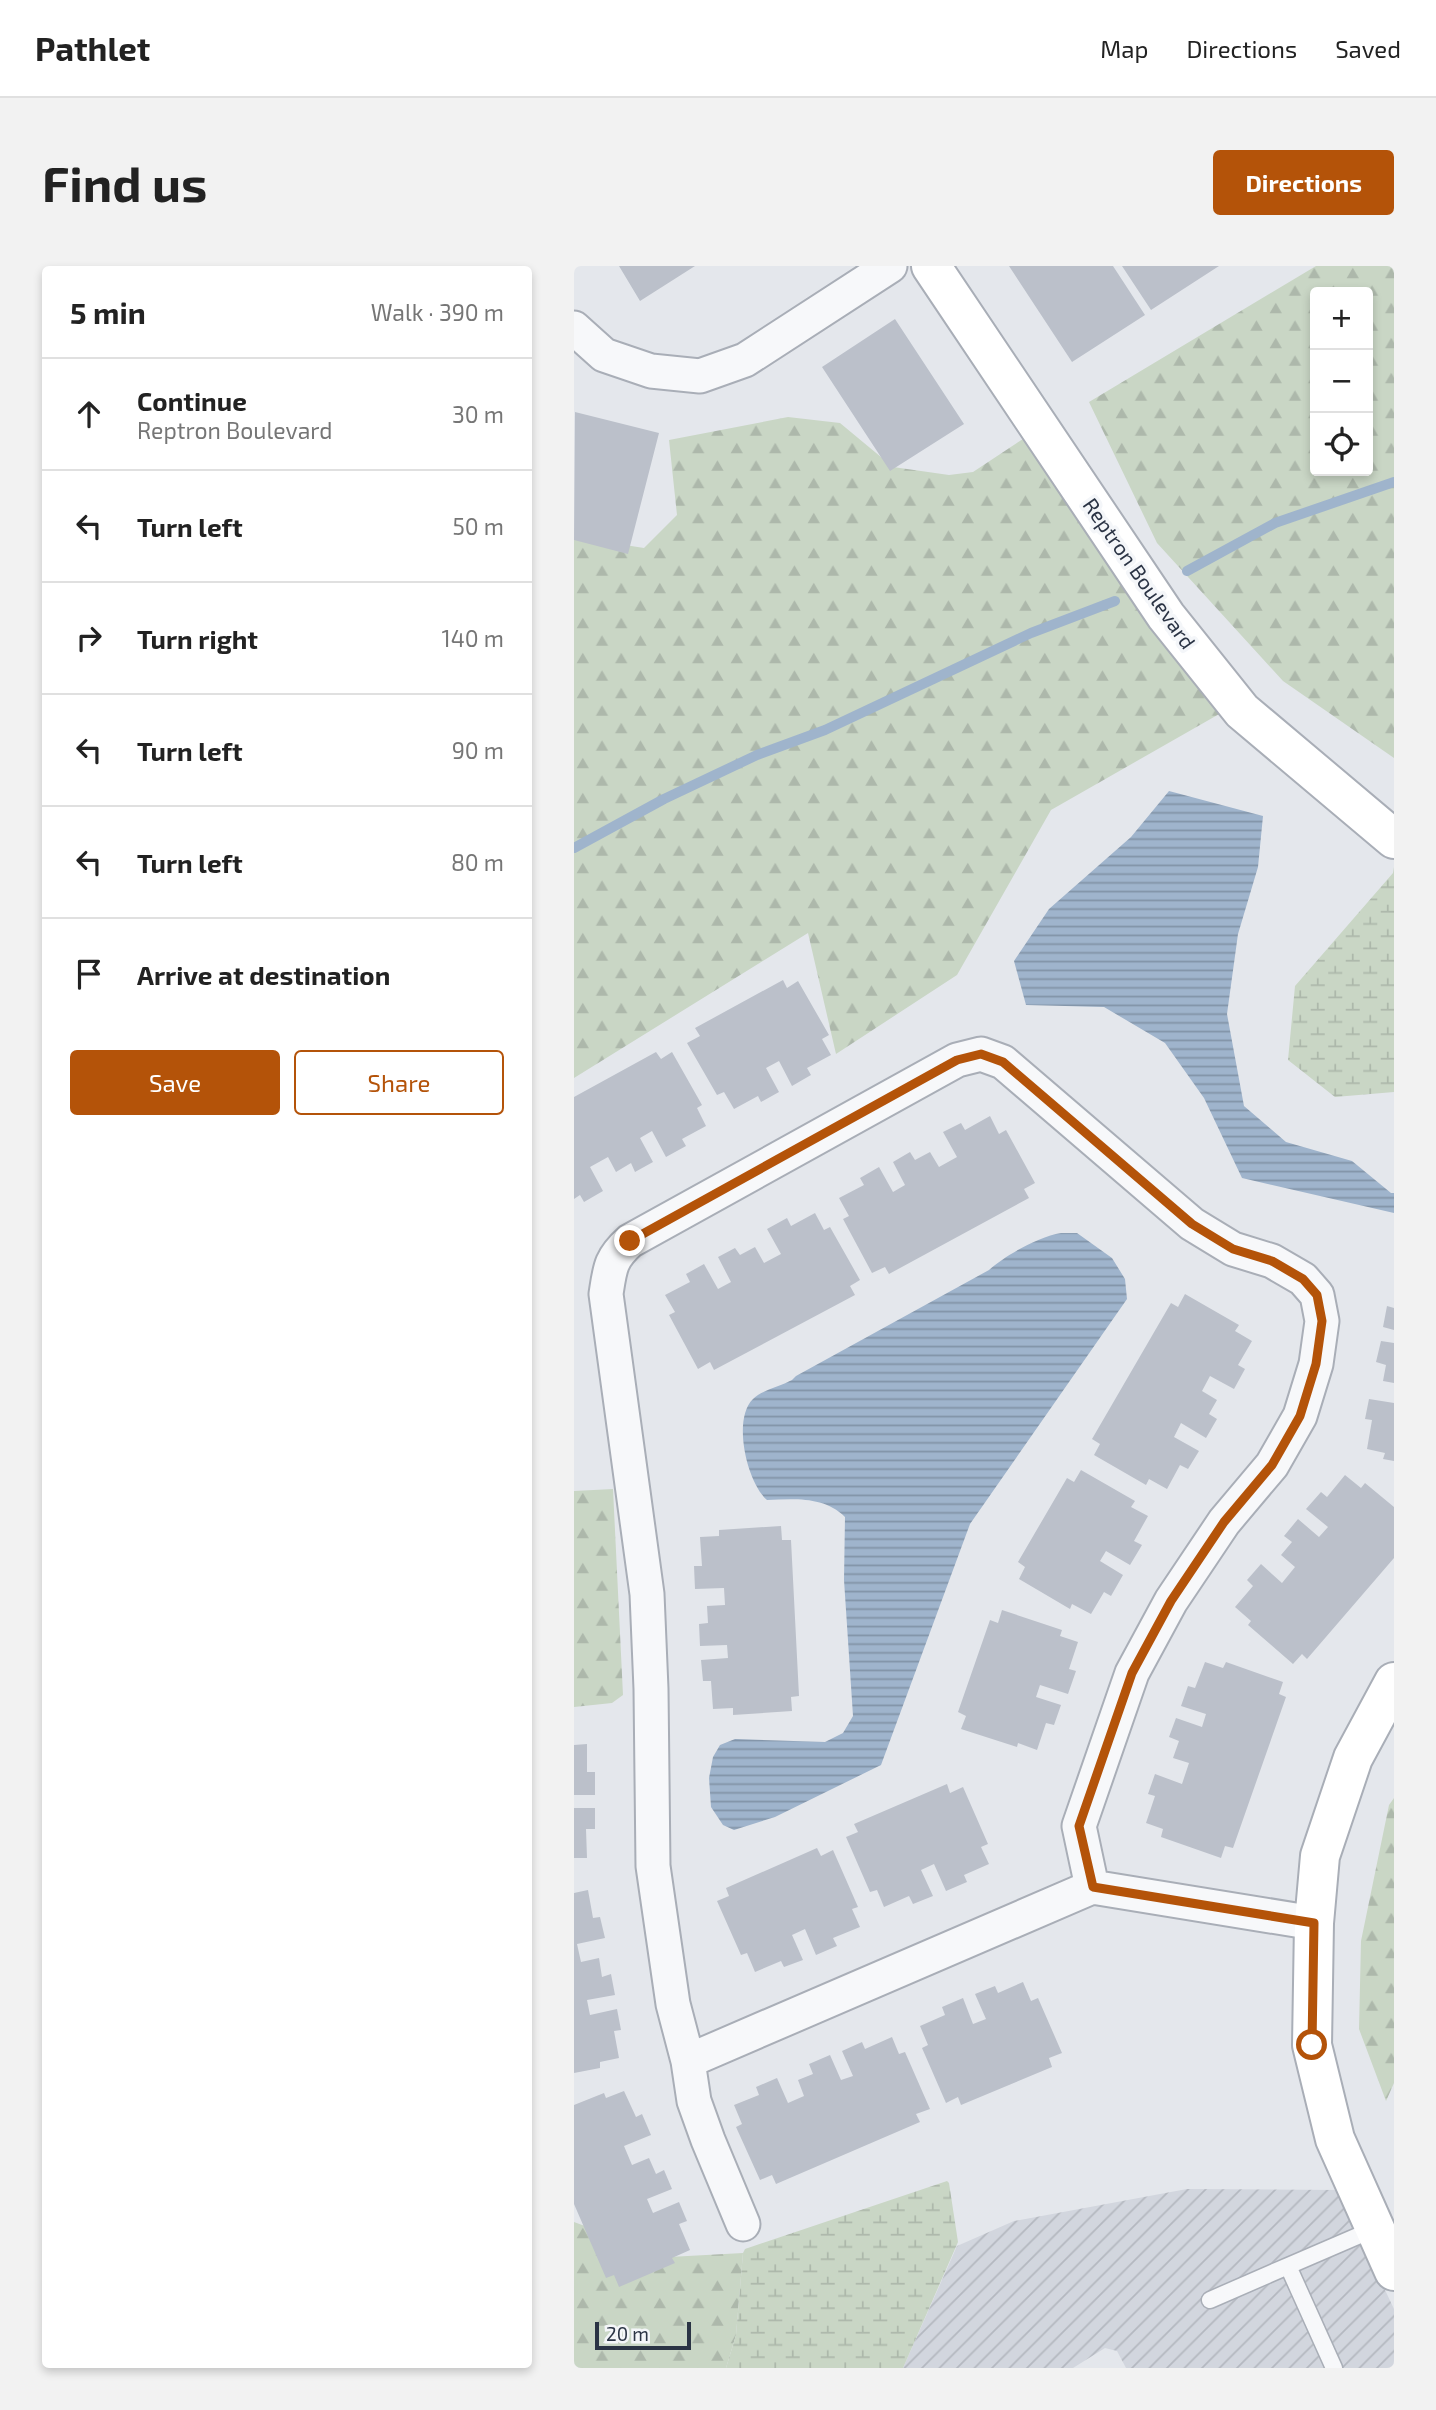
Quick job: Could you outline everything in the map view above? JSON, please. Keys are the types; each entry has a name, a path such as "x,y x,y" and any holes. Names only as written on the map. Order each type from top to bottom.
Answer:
{"street":[{"path":"574,328 604,355 651,372 700,376 745,360 890,266"},
{"name":"Reptron Boulevard","path":"931,266 1166,616 1242,711 1394,839"},
{"path":"743,2224 694,2101 688,2061 673,2004 653,1866 647,1594 606,1294 615,1255 630,1241 957,1060 981,1054 1003,1062 1192,1224 1233,1249 1272,1261 1303,1279 1317,1295 1322,1321 1316,1364 1300,1416 1272,1465 1224,1522 1171,1601 1132,1673 1079,1826 1093,1887"},
{"path":"1394,1682 1353,1758 1320,1856 1314,1923 1312,2045 1335,2139 1394,2271"},
{"path":"688,2061 1093,1887 1314,1923"}],"lane":[{"path":"1210,2300 1374,2229"},
{"path":"1288,2266 1334,2368"}],"shaded area":[{"path":"1187,2189 1338,2190 1394,2309 1394,2368 1126,2368 1117,2351 1105,2348 1073,2368 903,2368 957,2246 1014,2221"}],"green space":[{"path":"1316,266 1394,266 1394,758 1283,681 1157,543 1089,402"},
{"path":"788,417 840,423 893,467 949,475 973,472 1026,437 1221,713 1051,810 957,975 836,1054 808,933 574,1078 574,537 644,548 677,515 669,440"},
{"path":"1394,867 1394,1092 1335,1097 1288,1060 1295,986 1393,873"},
{"path":"613,1489 623,1695 612,1703 574,1707 574,1491"},
{"path":"1394,1798 1394,2083 1386,2101 1359,2029 1361,1941 1389,1805"},
{"path":"947,2181 958,2242 903,2368 726,2368 736,2335 745,2249"},
{"path":"574,2222 669,2257 743,2253 736,2335 726,2368 574,2368"}],"water":[{"path":"1169,791 1263,816 1258,867 1238,934 1227,1014 1244,1106 1286,1142 1352,1161 1394,1193 1394,1213 1242,1178 1204,1098 1165,1043 1104,1007 1026,1005 1014,961 1049,909 1131,837"},
{"path":"1061,1233 1077,1233 1112,1258 1125,1279 1127,1299 970,1524 881,1765 775,1817 734,1830 723,1825 711,1807 709,1778 713,1757 720,1745 735,1739 825,1742 843,1733 853,1716 844,1580 845,1517 828,1505 818,1502 798,1499 767,1500 753,1480 748,1466 743,1435 747,1408 761,1393 792,1380 989,1270 1023,1247"}],"building":[{"path":"619,266 695,266 640,301"},
{"path":"1009,266 1113,266 1145,315 1072,362"},
{"path":"1122,266 1219,266 1151,310"},
{"path":"895,319 964,424 890,471 822,367"},
{"path":"575,412 659,433 628,554 574,540"},
{"path":"783,980 787,988 798,981 829,1035 822,1039 831,1055 807,1068 811,1075 792,1086 779,1061 766,1068 779,1092 761,1102 758,1096 734,1109 724,1092 717,1095 687,1043 700,1036 695,1028"},
{"path":"656,1052 661,1059 672,1052 702,1105 697,1108 706,1126 682,1139 686,1146 666,1157 652,1131 640,1138 653,1162 635,1172 631,1163 616,1172 608,1157 590,1167 603,1191 584,1202 580,1195 574,1199 574,1097"},
{"path":"990,1116 999,1134 1006,1130 1035,1183 1024,1189 1029,1198 889,1274 885,1267 872,1273 843,1219 849,1216 839,1198 864,1185 860,1178 879,1167 893,1192 905,1185 893,1162 910,1152 915,1160 930,1152 939,1167 957,1157 943,1132 961,1123 965,1130"},
{"path":"815,1213 824,1230 830,1227 860,1280 850,1286 855,1295 714,1370 710,1362 698,1369 669,1315 675,1312 665,1295 690,1282 686,1274 704,1264 718,1289 731,1282 718,1257 735,1248 740,1255 755,1247 764,1263 781,1254 767,1229 787,1218 791,1226"},
{"path":"1185,1294 1239,1325 1235,1331 1252,1341 1238,1365 1245,1369 1234,1389 1210,1376 1202,1391 1217,1400 1209,1414 1217,1419 1206,1438 1181,1423 1174,1437 1199,1451 1188,1469 1180,1465 1167,1489 1149,1479 1146,1485 1094,1455 1100,1444 1092,1439 1171,1303 1178,1307"},
{"path":"1387,1306 1394,1308 1394,1330 1383,1327"},
{"path":"1381,1341 1394,1343 1394,1383 1383,1381 1386,1365 1376,1362"},
{"path":"1369,1399 1394,1403 1394,1461 1383,1459 1385,1453 1367,1449 1372,1420 1365,1419"},
{"path":"1081,1470 1135,1501 1131,1507 1148,1516 1134,1541 1142,1545 1130,1565 1106,1551 1100,1561 1123,1575 1111,1596 1104,1592 1091,1614 1072,1604 1070,1609 1019,1579 1025,1567 1018,1562 1067,1478 1074,1482"},
{"path":"1345,1475 1361,1488 1365,1483 1394,1507 1394,1558 1307,1659 1302,1654 1293,1664 1248,1625 1251,1621 1235,1607 1253,1586 1247,1580 1261,1564 1282,1583 1295,1567 1281,1555 1292,1542 1284,1536 1298,1519 1319,1537 1328,1527 1306,1509 1321,1492 1327,1497"},
{"path":"781,1526 782,1540 791,1540 799,1696 791,1697 792,1711 733,1715 733,1708 713,1709 711,1681 703,1681 701,1660 728,1658 727,1645 700,1646 699,1624 708,1623 707,1606 725,1605 724,1588 695,1589 694,1566 702,1566 700,1537 719,1536 719,1530"},
{"path":"1002,1610 1062,1630 1060,1636 1078,1642 1069,1669 1076,1671 1068,1694 1040,1685 1036,1697 1061,1705 1054,1725 1046,1723 1037,1750 1018,1743 1017,1747 961,1729 966,1716 958,1712 990,1620 998,1623"},
{"path":"1205,1662 1223,1668 1226,1662 1283,1682 1279,1694 1286,1697 1233,1848 1225,1846 1221,1858 1161,1837 1163,1829 1146,1823 1155,1796 1148,1794 1155,1774 1182,1784 1189,1763 1173,1758 1179,1741 1169,1737 1176,1718 1202,1727 1206,1714 1181,1706 1188,1686 1195,1688"},
{"path":"587,1744 587,1772 595,1772 595,1795 574,1795 574,1745"},
{"path":"947,1784 950,1793 963,1787 988,1844 981,1847 989,1864 964,1875 967,1882 946,1891 934,1864 921,1870 933,1896 913,1904 909,1896 884,1907 877,1890 870,1892 846,1837 858,1832 854,1824"},
{"path":"574,1808 595,1808 595,1829 586,1829 587,1858 574,1858"},
{"path":"817,1848 821,1856 833,1850 858,1907 852,1909 860,1927 833,1938 837,1946 816,1955 805,1929 792,1935 803,1960 784,1967 781,1961 755,1972 747,1953 741,1955 717,1901 729,1896 726,1888"},
{"path":"588,1890 593,1918 600,1917 605,1938 577,1944 581,1962 599,1958 602,1977 611,1974 615,1995 587,2000 590,2015 617,2009 621,2030 614,2031 619,2058 600,2062 600,2068 574,2073 574,1893"},
{"path":"1023,1982 1031,2001 1038,1998 1062,2053 1049,2058 1052,2067 961,2105 958,2097 946,2103 922,2048 928,2045 920,2026 945,2015 942,2007 963,1998 973,2024 986,2019 975,1994 995,1986 998,1993"},
{"path":"892,2037 899,2054 905,2052 930,2109 916,2114 920,2122 776,2184 772,2175 760,2180 736,2127 742,2124 734,2105 759,2095 756,2087 777,2078 788,2103 804,2096 798,2080 813,2074 809,2064 830,2055 841,2080 853,2076 842,2051 862,2042 865,2049"},
{"path":"624,2091 636,2117 642,2114 651,2135 624,2146 632,2165 649,2158 656,2174 664,2170 672,2189 647,2199 653,2213 679,2202 687,2221 679,2224 690,2250 672,2258 675,2263 619,2287 614,2275 606,2278 574,2204 574,2105 604,2093 606,2098"}],"waterway":[{"path":"1187,571 1275,523 1394,482"},
{"path":"574,848 664,799 757,755 825,730 1031,633 1115,601"}],"route":[{"path":"630,1241 957,1060 981,1054 1003,1062 1192,1224 1233,1249 1272,1261 1303,1279 1317,1295 1322,1321 1316,1364 1300,1416 1272,1465 1224,1522 1171,1601 1132,1673 1079,1826 1093,1887 1314,1923 1312,2045"}]}
